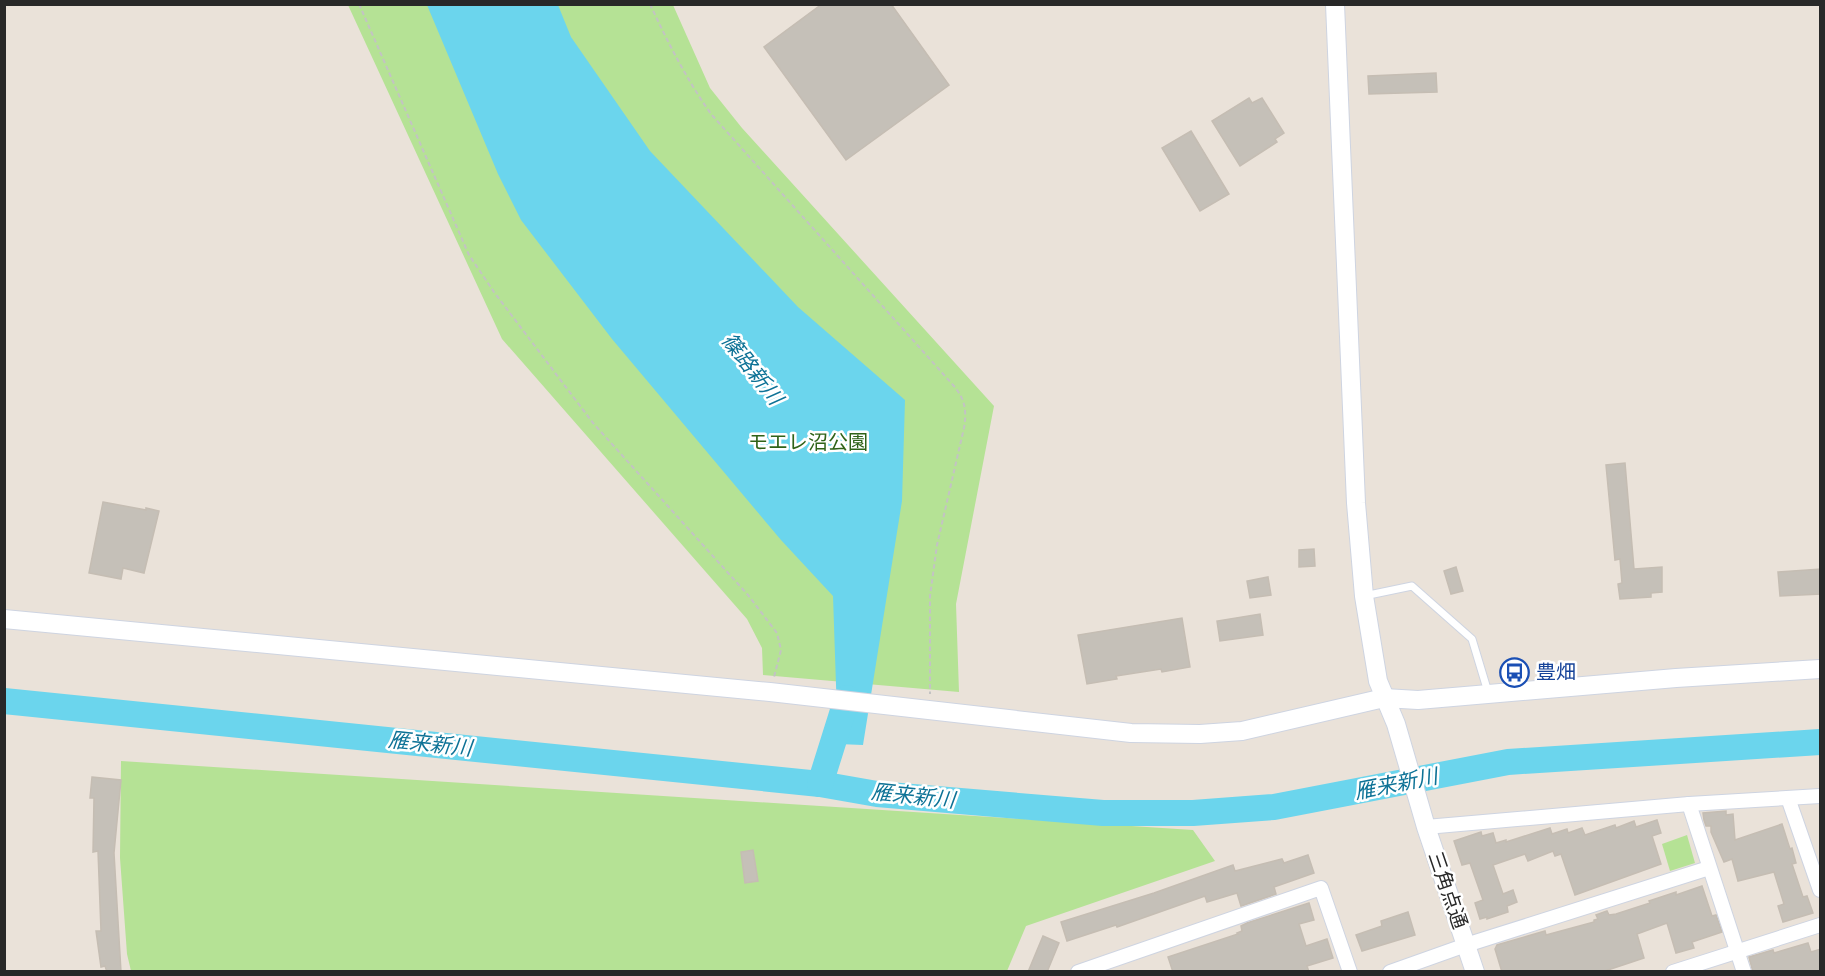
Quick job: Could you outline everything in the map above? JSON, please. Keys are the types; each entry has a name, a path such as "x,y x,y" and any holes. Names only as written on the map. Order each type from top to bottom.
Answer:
{"street":[{"path":"1335,4 1355,492 1364,596 1378,681 1384,698"},
{"path":"4,619 776,692 1131,734 1200,734 1242,731 1384,698 1418,700 1488,692 1821,669"},
{"name":"三角点通","path":"1384,698 1395,724 1420,809 1475,972"},
{"path":"1426,827 1689,804 1821,796"},
{"path":"1788,798 1821,890"},
{"path":"1689,804 1744,972"},
{"path":"1390,972 1407,969 1466,945 1709,868"},
{"path":"1078,972 1321,888 1350,972"},
{"path":"1672,972 1821,925"}],"lane":[{"path":"1364,596 1412,586 1472,639 1488,692"}],"path":[{"path":"358,4 469,255 592,423 748,595 777,633 781,650 776,692"},
{"path":"650,4 684,72 711,114 953,385 965,403 964,428 937,545 930,596 930,694"}],"green space":[{"name":"モエレ沼公園","path":"348,5 673,5 710,88 742,128 994,406 956,604 959,692 763,675 762,648 747,619 502,339"},
{"path":"121,761 1193,830 1215,861 1026,926 1007,971 131,971 127,954 120,858"},
{"path":"1687,835 1695,863 1670,871 1662,844"}],"water":[{"path":"427,5 558,5 571,37 650,151 798,307 905,400 902,501 863,745 838,744 833,596 781,540 612,339 521,220 498,174"}],"building":[{"path":"822,4 891,4 949,85 846,160 764,47"},
{"path":"1436,73 1437,92 1369,94 1368,76"},
{"path":"1249,98 1252,103 1262,98 1284,133 1275,139 1277,142 1240,166 1212,121"},
{"path":"1191,131 1229,194 1200,211 1162,148"},
{"path":"1625,463 1634,569 1662,567 1662,592 1651,593 1651,597 1620,599 1618,584 1622,583 1620,559 1615,560 1606,465"},
{"path":"103,502 159,511 144,573 123,568 121,579 89,573"},
{"path":"1314,549 1315,566 1299,567 1299,550"},
{"path":"1456,567 1463,591 1451,594 1444,571"},
{"path":"1821,569 1821,594 1780,596 1778,572"},
{"path":"1268,577 1271,595 1250,598 1247,581"},
{"path":"1260,614 1263,635 1220,641 1217,621"},
{"path":"1182,618 1190,667 1116,676 1117,679 1087,684 1078,635"},
{"path":"92,777 121,780 114,853 121,972 107,972 105,966 101,967 96,931 101,931 98,851 93,852 94,798 90,798"},
{"path":"1726,811 1726,815 1733,814 1735,840 1782,824 1790,849 1792,848 1796,863 1792,864 1803,897 1807,896 1813,913 1783,922 1778,906 1784,904 1774,872 1738,881 1732,859 1724,862 1711,832 1711,826 1706,826 1704,820 1703,813"},
{"path":"1657,820 1661,833 1652,836 1661,864 1575,895 1561,854 1555,856 1553,851 1528,861 1525,854 1493,865 1503,894 1513,890 1517,902 1507,906 1508,912 1487,919 1487,917 1480,919 1475,903 1483,900 1470,863 1462,865 1454,841 1481,832 1482,836 1493,833 1496,843 1506,840 1506,842 1550,828 1552,834 1567,829 1568,833 1582,828 1585,835 1634,821 1636,827"},
{"path":"753,850 758,881 745,883 741,852"},
{"path":"1308,855 1314,873 1274,887 1276,894 1241,906 1237,893 1207,902 1205,896 1117,927 1116,925 1067,941 1061,922 1233,865 1235,871 1282,859 1284,863"},
{"path":"1702,886 1712,916 1716,915 1722,932 1692,942 1694,948 1676,953 1667,923 1637,934 1644,958 1602,972 1502,972 1495,949 1497,945 1545,931 1546,935 1594,922 1598,919 1596,915 1607,911 1609,915 1616,914 1676,892 1676,895"},
{"path":"1309,903 1314,920 1299,924 1306,946 1327,939 1333,958 1307,966 1309,972 1173,972 1168,957 1238,934 1242,931 1241,926 1247,923"},
{"path":"1408,912 1415,935 1362,951 1356,935 1382,926 1381,921"},
{"path":"1043,936 1059,943 1047,972 1028,972"},
{"path":"1808,943 1811,952 1821,949 1821,972 1753,972 1749,957 1773,950 1774,953"}],"waterway":[{"name":"篠路新川","path":"820,784 847,698"},
{"name":"雁来新川","path":"4,701 820,784 877,794 1103,813 1193,813 1274,807 1508,762 1820,742"}],"place":[{"name":"豊畑","path":"1515,672"}]}
